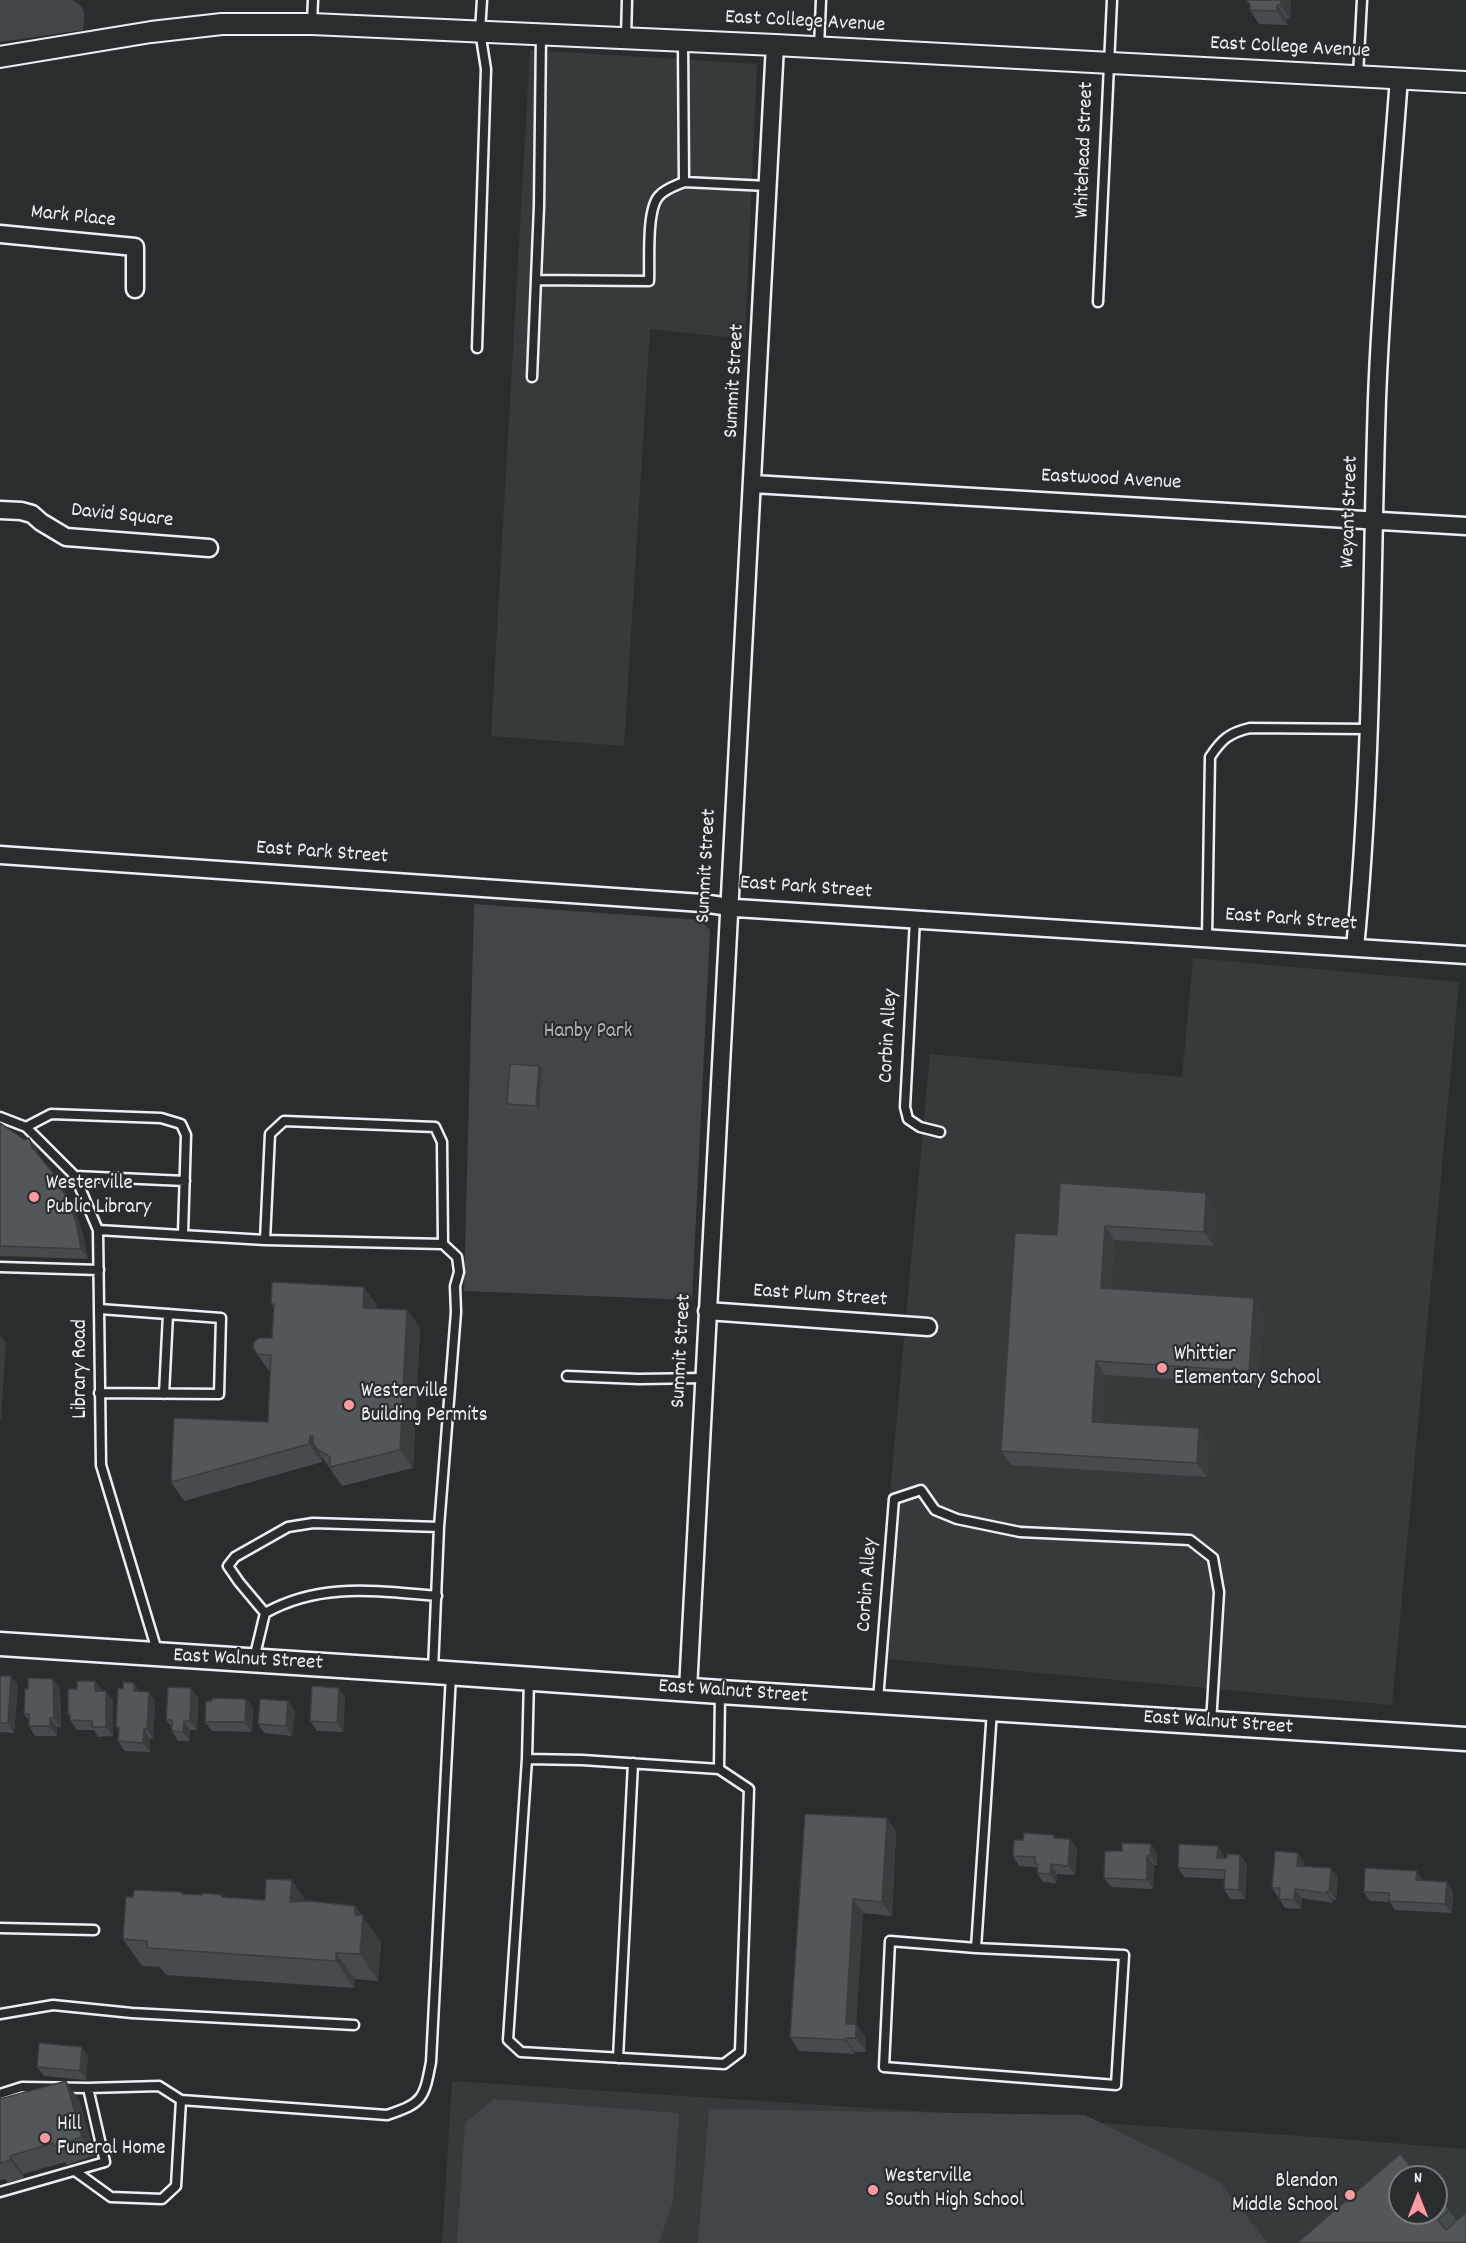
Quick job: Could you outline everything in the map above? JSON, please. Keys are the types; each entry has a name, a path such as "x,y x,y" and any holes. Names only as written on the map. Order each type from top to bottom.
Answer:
{"main road":[{"name":"East Walnut Street","path":"0,1644 1466,1739"}],"street":[{"name":"East College Avenue","path":"0,57 151,32 222,24 312,24 819,47 1466,82"},
{"name":"Summit Street","path":"688,1689 775,45"},
{"name":"Weyant Street","path":"1355,948 1361,889 1368,729 1373,520 1382,302 1399,78"},
{"name":"Mark Place","path":"0,234 135,247 135,289"},
{"name":"Eastwood Avenue","path":"753,484 1466,526"},
{"name":"David Square","path":"0,510 33,514 41,522 66,537 210,548"},
{"name":"East Park Street","path":"0,855 1466,955"},
{"name":"East Plum Street","path":"707,1311 928,1327"}],"lane":[{"path":"312,24 313,0"},
{"path":"477,348 486,69 480,31 482,0"},
{"path":"626,38 627,0"},
{"path":"819,47 821,0"},
{"name":"Whitehead Street","path":"1098,302 1112,0"},
{"path":"1358,76 1362,0"},
{"path":"532,377 542,34"},
{"path":"683,41 684,182"},
{"path":"536,280 649,281 652,209 657,197 665,190 684,182 768,186"},
{"path":"1207,938 1210,757 1222,740 1236,731 1250,728 1368,729"},
{"name":"Corbin Alley","path":"915,919 905,1107 908,1119 920,1126 940,1132"},
{"path":"26,1127 51,1114 161,1118 181,1124 186,1135 183,1234"},
{"name":"Library Road","path":"0,1117 26,1127 75,1176 98,1230 101,1465 158,1655"},
{"path":"265,1240 270,1134 284,1121 435,1127 442,1142 443,1244"},
{"path":"75,1176 185,1180"},
{"path":"0,2094 22,2087 159,2086 181,2100 387,2115 414,2106 426,2088 432,2051 442,1672 437,1596 439,1527 456,1312 455,1286 459,1272 458,1257 443,1244 265,1240 98,1230"},
{"path":"0,1267 99,1270"},
{"path":"99,1393 219,1394 221,1318 100,1308"},
{"path":"164,1394 168,1314"},
{"path":"567,1376 639,1379 704,1378"},
{"name":"Corbin Alley","path":"878,1702 894,1499 921,1490 935,1510 957,1519 1020,1532 1190,1540 1213,1558 1219,1593 1211,1724"},
{"path":"265,1613 228,1566 235,1557 288,1527 313,1523 439,1527"},
{"path":"254,1660 265,1613 283,1603 326,1591 378,1591 437,1596"},
{"path":"526,1759 719,1769 749,1789 740,2052 724,2064 521,2052 508,2040 529,1679"},
{"path":"719,1769 720,1692"},
{"path":"976,1948 992,1710"},
{"path":"618,2058 633,1763"},
{"path":"0,1928 94,1930"},
{"path":"890,1941 976,1948 1124,1955 1116,2085 885,2067 890,1941"},
{"path":"0,2014 53,2005 132,2013 354,2025"},
{"path":"0,2193 105,2162 88,2088"},
{"path":"75,2171 111,2197 162,2199 176,2186 181,2100"}],"shaded area":[{"path":"530,50 757,64 745,339 650,329 624,746 491,736"},
{"name":"Whittier Elementary School","path":"1193,958 1459,982 1392,1705 875,1658 930,1054 1182,1077"},
{"name":"Westerville South High School","path":"452,2081 1302,2136 1466,2149 1466,2243 442,2243"}],"green space":[{"path":"0,0 73,0 81,6 84,12 83,30 0,42"},
{"name":"Hanby Park","path":"474,904 700,920 710,930 692,1300 464,1291"},
{"path":"494,2099 679,2113 673,2201 659,2243 457,2243 465,2123"},
{"path":"709,2109 1085,2115 1220,2182 1267,2243 698,2243"}],"building":[{"path":"1247,0 1281,0 1280,5 1277,5 1277,11 1250,10"},
{"path":"510,1064 539,1066 536,1106 507,1104"},
{"name":"Westerville Public Library","path":"0,1123 25,1140 29,1138 32,1147 56,1177 76,1222 81,1249 0,1246"},
{"name":"Whittier Elementary School","path":"1060,1183 1206,1193 1204,1232 1105,1226 1101,1288 1254,1298 1249,1371 1096,1361 1092,1422 1199,1428 1197,1463 1001,1451 1015,1233 1057,1235"},
{"name":"Westerville Building Permits","path":"272,1282 364,1287 363,1308 407,1310 400,1450 330,1467 330,1457 317,1449 313,1443 313,1436 310,1436 309,1444 171,1482 174,1418 268,1422 271,1355 257,1354 253,1347 254,1342 259,1338 272,1338 274,1304 271,1304"},
{"path":"0,1676 11,1676 8,1723 0,1723"},
{"path":"28,1678 53,1679 54,1718 50,1718 50,1726 29,1726 29,1714 24,1714"},
{"path":"77,1681 95,1681 95,1691 106,1691 106,1727 92,1727 92,1721 70,1720 68,1689 77,1689"},
{"path":"123,1682 134,1683 134,1691 149,1692 147,1729 144,1729 143,1743 118,1741 119,1728 116,1727 118,1688 123,1689"},
{"path":"312,1686 339,1688 337,1723 310,1721"},
{"path":"168,1687 191,1688 190,1721 184,1721 183,1732 172,1731 172,1720 166,1720"},
{"path":"212,1698 246,1699 245,1722 205,1722 206,1701 212,1701"},
{"path":"260,1699 288,1701 286,1726 258,1724"},
{"path":"805,1814 887,1818 882,1902 853,1899 846,2024 856,2024 856,2038 845,2038 845,2040 790,2037"},
{"path":"1024,1833 1054,1835 1054,1838 1070,1839 1068,1866 1051,1864 1050,1874 1037,1873 1038,1864 1035,1864 1035,1857 1013,1856 1014,1840 1023,1840"},
{"path":"1122,1843 1151,1844 1150,1856 1147,1856 1147,1880 1104,1878 1105,1851 1122,1851"},
{"path":"1179,1844 1218,1846 1217,1858 1227,1858 1227,1854 1240,1855 1239,1890 1224,1889 1225,1870 1178,1868"},
{"path":"1275,1851 1298,1853 1297,1866 1331,1868 1329,1891 1327,1893 1295,1889 1294,1900 1279,1899 1280,1888 1272,1888"},
{"path":"1365,1868 1417,1871 1416,1880 1447,1882 1445,1904 1389,1901 1389,1893 1364,1892"},
{"path":"266,1879 292,1880 290,1902 309,1901 355,1906 355,1915 363,1915 360,1954 336,1953 336,1961 147,1948 147,1941 123,1939 126,1897 133,1897 134,1890 203,1895 203,1893 222,1895 222,1897 265,1900"},
{"path":"39,2043 82,2047 80,2071 37,2067"},
{"path":"66,2081 82,2137 10,2156 11,2160 0,2163 0,2099"},
{"path":"1400,2154 1410,2165 1388,2165 1388,2225 1442,2225 1446,2230 1466,2212 1466,2243 1297,2243"}],"place":[{"name":"Westerville Public Library","path":"34,1197"},
{"name":"Whittier Elementary School","path":"1162,1368"},
{"name":"Westerville Building Permits","path":"349,1405"},
{"name":"Hill Funeral Home","path":"45,2138"},
{"name":"Westerville South High School","path":"873,2190"},
{"name":"Blendon Middle School","path":"1350,2195"}]}
